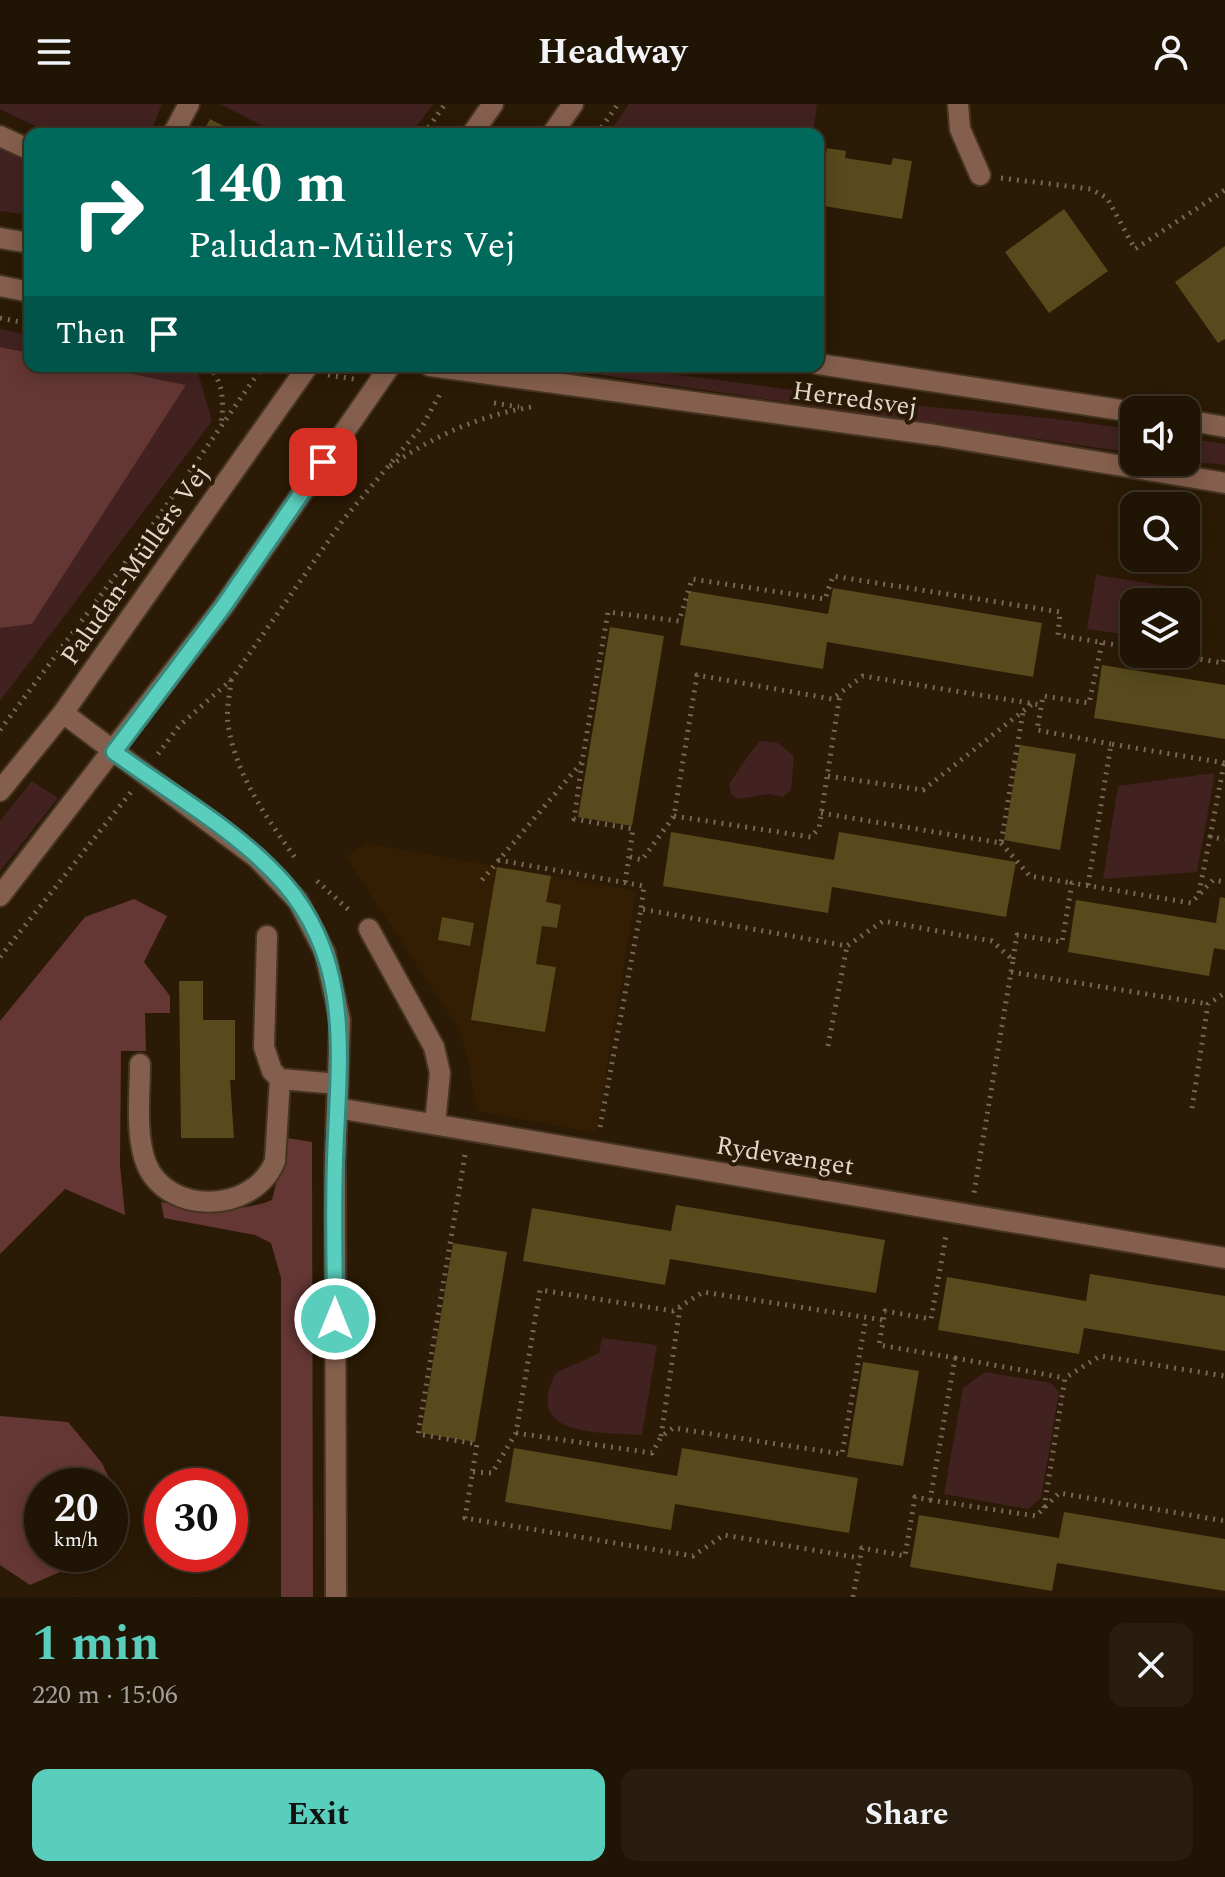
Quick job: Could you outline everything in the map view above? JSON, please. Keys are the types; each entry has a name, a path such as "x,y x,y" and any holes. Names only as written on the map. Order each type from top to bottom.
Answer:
{"street":[{"path":"176,128 189,104"},
{"path":"476,128 493,104"},
{"path":"556,128 573,104"},
{"path":"958,104 960,129 980,175"},
{"path":"0,136 24,147"},
{"path":"0,238 24,242"},
{"path":"0,286 24,291"},
{"name":"Herredsvej","path":"824,365 1120,410"},
{"name":"Paludan-Müllers Vej","path":"0,791 63,713 304,372"},
{"path":"0,896 223,607 386,372"},
{"name":"Herredsvej","path":"476,372 935,435 1225,483"},
{"path":"1200,423 1225,427"},
{"path":"63,713 257,858 282,881 312,923 335,986 340,1020 336,1597"},
{"path":"369,929 434,1047 440,1073 435,1124"},
{"path":"140,1064 140,1135 146,1164 154,1178 170,1188 210,1203 233,1200 256,1189 270,1174 275,1161 280,1079 267,1061 264,1047 267,936"},
{"path":"280,1079 338,1084"},
{"name":"Rydevænget","path":"337,1108 1225,1258"}],"path":[{"path":"428,128 445,104"},
{"path":"601,128 618,104"},
{"path":"980,175 1091,189 1107,198 1135,249 1225,190"},
{"path":"0,318 24,323"},
{"path":"214,372 222,391 221,426"},
{"path":"0,730 136,549 259,372"},
{"path":"0,957 107,826 179,726 231,680 343,520 423,425 452,372"},
{"path":"383,471 426,441 477,419 539,405"},
{"path":"625,883 633,829 574,819 608,612 679,621 692,579 825,599 833,576 1060,612 1058,635 1120,646"},
{"path":"1102,643 1089,703 1043,696 1037,730 1224,764 1199,894"},
{"path":"1200,659 1223,663 1225,656"},
{"path":"630,857 642,860 674,816 697,675 832,699 863,676 1041,705"},
{"path":"231,680 228,722 237,759 269,821 302,867"},
{"path":"674,816 811,837 819,828 840,693"},
{"path":"828,776 923,790 1032,704"},
{"path":"1001,843 1023,712"},
{"path":"1088,885 1111,744"},
{"path":"482,880 582,762"},
{"path":"821,813 1001,843 1030,876 1191,903 1213,880 1225,882"},
{"path":"1210,837 1225,839"},
{"path":"498,860 644,886 595,1151"},
{"path":"313,877 369,929"},
{"path":"1072,883 1062,942 1017,935 960,1212 931,1319 885,1311 879,1345 1065,1378 1100,1356 1225,1376"},
{"path":"641,909 847,946"},
{"path":"828,1046 847,946 883,921 992,941 1013,960"},
{"path":"1011,972 1208,1004 1225,993"},
{"path":"1192,1108 1208,1004"},
{"path":"469,1130 418,1434 477,1444 465,1518 693,1556 724,1535 860,1558"},
{"path":"473,1472 492,1473 516,1433 540,1290 673,1311 703,1292 883,1320"},
{"path":"516,1433 652,1453 661,1437 680,1307"},
{"path":"661,1437 673,1428 842,1454 866,1318"},
{"path":"930,1500 955,1358"},
{"path":"1043,1509 1065,1378"},
{"path":"853,1597 862,1548 905,1556 915,1497 1036,1516 1059,1493 1225,1521"}],"shaded area":[{"path":"0,104 162,104 152,128 40,128 0,109"},
{"path":"220,104 433,104 415,128 266,128"},
{"path":"629,104 817,104 814,128 612,128"},
{"path":"0,145 24,155 24,214 0,211"},
{"path":"0,329 24,334 24,352 0,347"},
{"path":"0,347 24,352 24,372 123,372 186,385 32,624 0,628"},
{"path":"123,372 198,372 212,421 0,701 0,628 32,624 186,385"},
{"path":"582,372 664,373 868,400 1120,428 1120,451"},
{"path":"1200,440 1225,444 1225,465 1200,462"},
{"path":"1096,575 1181,588 1120,588 1120,634 1087,629"},
{"path":"761,741 778,743 794,756 791,790 783,797 769,794 738,799 731,794 729,784"},
{"path":"1215,773 1197,872 1103,879 1118,786"},
{"path":"32,781 58,798 0,871 0,821"},
{"path":"365,843 636,891 596,1133 477,1111 466,1050 454,1022 346,857"},
{"path":"134,899 167,916 144,962 170,996 170,1013 145,1013 146,1051 121,1051 120,1165 125,1215 65,1189 0,1254 0,1021 85,917"},
{"path":"287,1138 312,1142 313,1597 281,1597 281,1278 271,1243 255,1235 164,1218 161,1202 231,1209 272,1200"},
{"path":"602,1338 657,1345 642,1435 571,1427 557,1420 549,1410 548,1394 556,1373 599,1353"},
{"path":"985,1372 1051,1383 1059,1392 1041,1498 1028,1509 944,1494 963,1388"},
{"path":"0,1416 68,1422 104,1468 24,1468 24,1572 60,1572 30,1585 0,1565"}],"building":[{"path":"210,119 227,128 205,128"},
{"path":"827,148 846,151 845,158 891,165 893,158 912,161 902,219 824,206"},
{"path":"1064,209 1108,271 1049,313 1005,252"},
{"path":"1225,246 1225,339 1218,343 1175,282"},
{"path":"833,588 1042,623 1033,677 827,642 823,669 680,645 689,591 828,614"},
{"path":"610,627 664,636 632,826 578,817"},
{"path":"1102,665 1225,685 1225,739 1094,718"},
{"path":"1020,745 1076,754 1060,850 1004,840"},
{"path":"671,832 834,860 839,832 1016,862 1006,917 832,887 828,913 663,886"},
{"path":"497,867 551,876 546,902 561,905 557,928 542,926 536,964 556,967 545,1032 471,1020"},
{"path":"1220,897 1225,898 1225,950 1214,948 1209,976 1068,952 1076,900 1216,923"},
{"path":"442,917 474,923 470,946 438,940"},
{"path":"179,981 203,981 203,1020 235,1020 235,1080 230,1080 234,1138 181,1138"},
{"path":"676,1205 885,1240 876,1293 670,1259 665,1285 523,1261 532,1208 671,1231"},
{"path":"453,1243 507,1252 475,1442 421,1433"},
{"path":"1090,1274 1225,1296 1225,1351 1084,1328 1079,1354 938,1330 947,1277 1086,1301"},
{"path":"863,1362 919,1371 903,1466 847,1457"},
{"path":"514,1448 677,1476 682,1448 858,1478 849,1533 675,1504 671,1530 505,1502"},
{"path":"1064,1512 1225,1539 1225,1591 1057,1563 1052,1591 910,1567 919,1515 1059,1538"}],"route":[{"path":"323,462 223,607 114,752 187,803 282,881 312,923 325,953 335,986 340,1020 335,1165 335,1319"}]}
